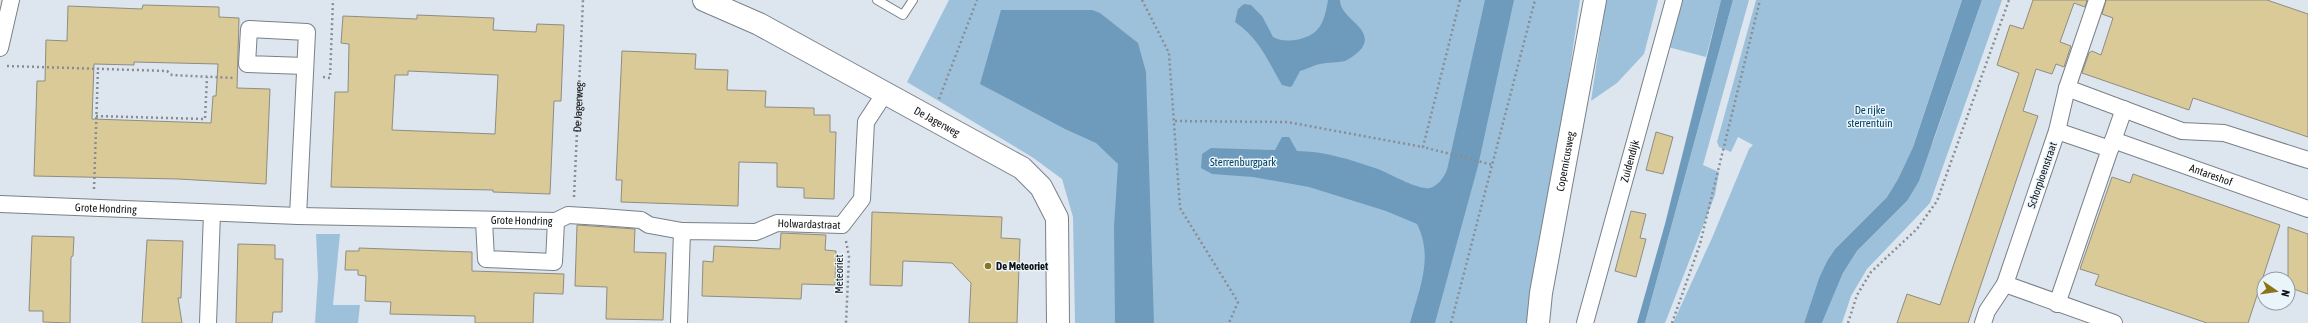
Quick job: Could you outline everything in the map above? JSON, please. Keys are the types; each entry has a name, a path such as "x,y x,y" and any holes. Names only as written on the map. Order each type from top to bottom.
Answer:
{"street":[{"path":"0,48 11,0"},
{"name":"De Jagerweg","path":"704,0 759,24 1022,168 1041,187 1057,218 1058,323"},
{"name":"Copernicusweg","path":"1538,323 1541,293 1595,0"},
{"name":"Zuidendijk","path":"1585,323 1674,0"},
{"path":"2057,131 2067,88 2097,0"},
{"path":"298,216 307,32 249,29 247,64 305,71"},
{"path":"2067,88 2182,131 2224,133 2308,160"},
{"name":"Holwardastraat","path":"573,215 641,220 649,225 682,231 756,232 777,223 842,225 862,199 866,122 885,93"},
{"path":"2057,304 2124,109"},
{"name":"Schorpioenstraat","path":"1984,323 1987,311 2005,284 2057,131 2112,145"},
{"name":"Antareshof","path":"2112,145 2308,209"},
{"name":"Grote Hondring","path":"0,204 298,216 484,221 556,221 554,262 486,259 484,221"},
{"path":"208,323 212,213"},
{"path":"556,221 568,215 573,215"},
{"path":"679,323 682,231"},
{"path":"2005,284 2057,304 2114,323"}],"lane":[{"path":"877,0 903,15 913,0"}],"path":[{"path":"305,71 330,78 333,0"},
{"name":"De Jagerweg","path":"573,215 583,0"},
{"path":"931,119 976,0"},
{"path":"1142,0 1169,53 1180,208 1238,302 1229,323"},
{"path":"1423,147 1460,0"},
{"path":"1451,323 1493,165 1534,0"},
{"path":"1672,323 1700,244 1760,0"},
{"path":"1848,323 1857,295 1871,272 1917,229 1937,201 2009,0"},
{"path":"0,66 167,71 172,75 238,78 247,64"},
{"path":"94,208 98,68"},
{"path":"96,116 205,120 207,77"},
{"path":"1175,121 1287,122 1423,147 1493,165"},
{"name":"Meteoriet","path":"842,225 849,257 846,323"}],"green space":[{"name":"Sterrenburgpark","path":"949,0 1580,0 1533,323 1075,323 1073,217 1062,179 1032,157 907,82"},
{"path":"1606,0 1658,0 1644,54 1617,83 1591,101"},
{"path":"1681,0 1721,0 1706,57 1668,47"},
{"path":"1733,0 1749,0 1703,165 1719,172 1715,195 1665,323 1645,323"},
{"name":"De rijke sterrentuin","path":"1756,0 1962,0 1913,147 1898,179 1887,197 1835,249 1827,261 1819,278 1804,323 1673,323 1712,238 1749,149 1753,145 1738,137 1731,152 1719,147 1717,142"},
{"path":"1982,0 2002,0 1930,203 1867,269 1851,296 1842,323 1822,323 1843,273 1857,251 1907,201 1934,139"},
{"path":"316,234 340,234 333,305 360,305 358,323 315,323 318,277"}],"shaded area":[{"path":"1328,0 1340,0 1341,7 1345,13 1361,29 1365,41 1362,48 1345,61 1326,63 1300,71 1290,87 1282,85 1257,43 1235,22 1238,9 1244,4 1251,5 1262,16 1273,37 1286,41 1303,38 1315,32 1325,15"},
{"path":"1485,0 1514,0 1478,166 1435,323 1410,323 1421,286 1425,261 1422,237 1417,224 1386,211 1309,187 1253,177 1212,174 1201,168 1202,154 1211,148 1275,150 1282,137 1289,137 1297,151 1307,151 1358,162 1378,169 1418,187 1433,187 1440,181 1447,170"},
{"path":"1721,0 1733,0 1645,323 1637,323 1665,224"},
{"path":"1962,0 1982,0 1919,181 1907,201 1857,251 1843,273 1822,323 1804,323 1819,278 1827,261 1835,249 1887,197 1898,179 1913,147"},
{"path":"1001,10 1092,10 1100,13 1138,43 1146,72 1154,323 1115,323 1114,227 1118,164 1096,143 1065,129 980,84"}],"building":[{"path":"2033,0 2087,0 2085,7 2074,3 2060,42 2071,46 2064,67 2056,64 2052,74 2036,69 2023,111 2038,116 1968,323 1897,323 1907,294 1940,305 2019,73 1997,65 2010,25 2023,29"},
{"path":"2106,0 2267,0 2308,14 2308,137 2193,98 2189,110 2082,73 2089,53 2092,51 2101,55 2113,18 2102,14"},
{"path":"143,5 219,7 219,17 239,18 237,88 270,89 266,184 178,179 34,176 37,81 45,81 46,40 67,41 68,6 142,9","holes":["134,62 218,64 216,96 213,96 211,123 92,119 94,64 134,65"]},
{"path":"417,15 494,18 493,30 536,32 537,24 564,25 561,101 554,101 550,194 493,192 493,190 331,187 335,92 348,92 349,44 341,43 343,16 417,19","holes":["408,71 498,75 495,134 392,130 395,75 408,75"]},
{"path":"622,51 696,54 695,69 728,70 727,90 766,91 765,107 814,108 814,115 830,115 830,132 836,132 834,199 804,198 804,188 777,187 777,163 739,162 738,206 621,202 622,180 616,180"},
{"path":"1656,132 1673,137 1663,174 1646,170"},
{"path":"2133,174 2280,225 2265,271 2256,271 2256,298 2248,323 2207,323 2095,285 2099,275 2080,269 2112,177 2130,183"},
{"path":"1631,211 1646,214 1640,238 1646,239 1636,277 1615,271"},
{"name":"De Meteoriet","path":"872,212 1002,217 1001,238 1020,239 1017,323 969,323 971,283 952,263 903,261 902,286 870,285"},
{"path":"577,225 635,229 634,252 666,253 663,320 606,319 607,287 575,286"},
{"path":"2288,227 2308,234 2308,294 2296,290 2296,271 2288,271"},
{"path":"781,233 826,235 825,250 836,251 835,285 802,284 801,299 702,296 703,261 713,262 714,246 780,249"},
{"path":"32,236 74,237 73,256 71,257 70,323 43,322 43,311 29,311"},
{"path":"147,240 183,241 181,298 178,298 182,323 142,323"},
{"path":"238,244 275,245 275,259 283,259 282,312 273,312 272,323 236,323"},
{"path":"359,248 472,252 472,271 564,274 563,294 534,293 533,323 475,323 475,316 390,314 391,302 365,301 366,276 358,275 358,270 345,270 346,251 359,251"}],"place":[{"name":"De Meteoriet","path":"988,266"}]}
